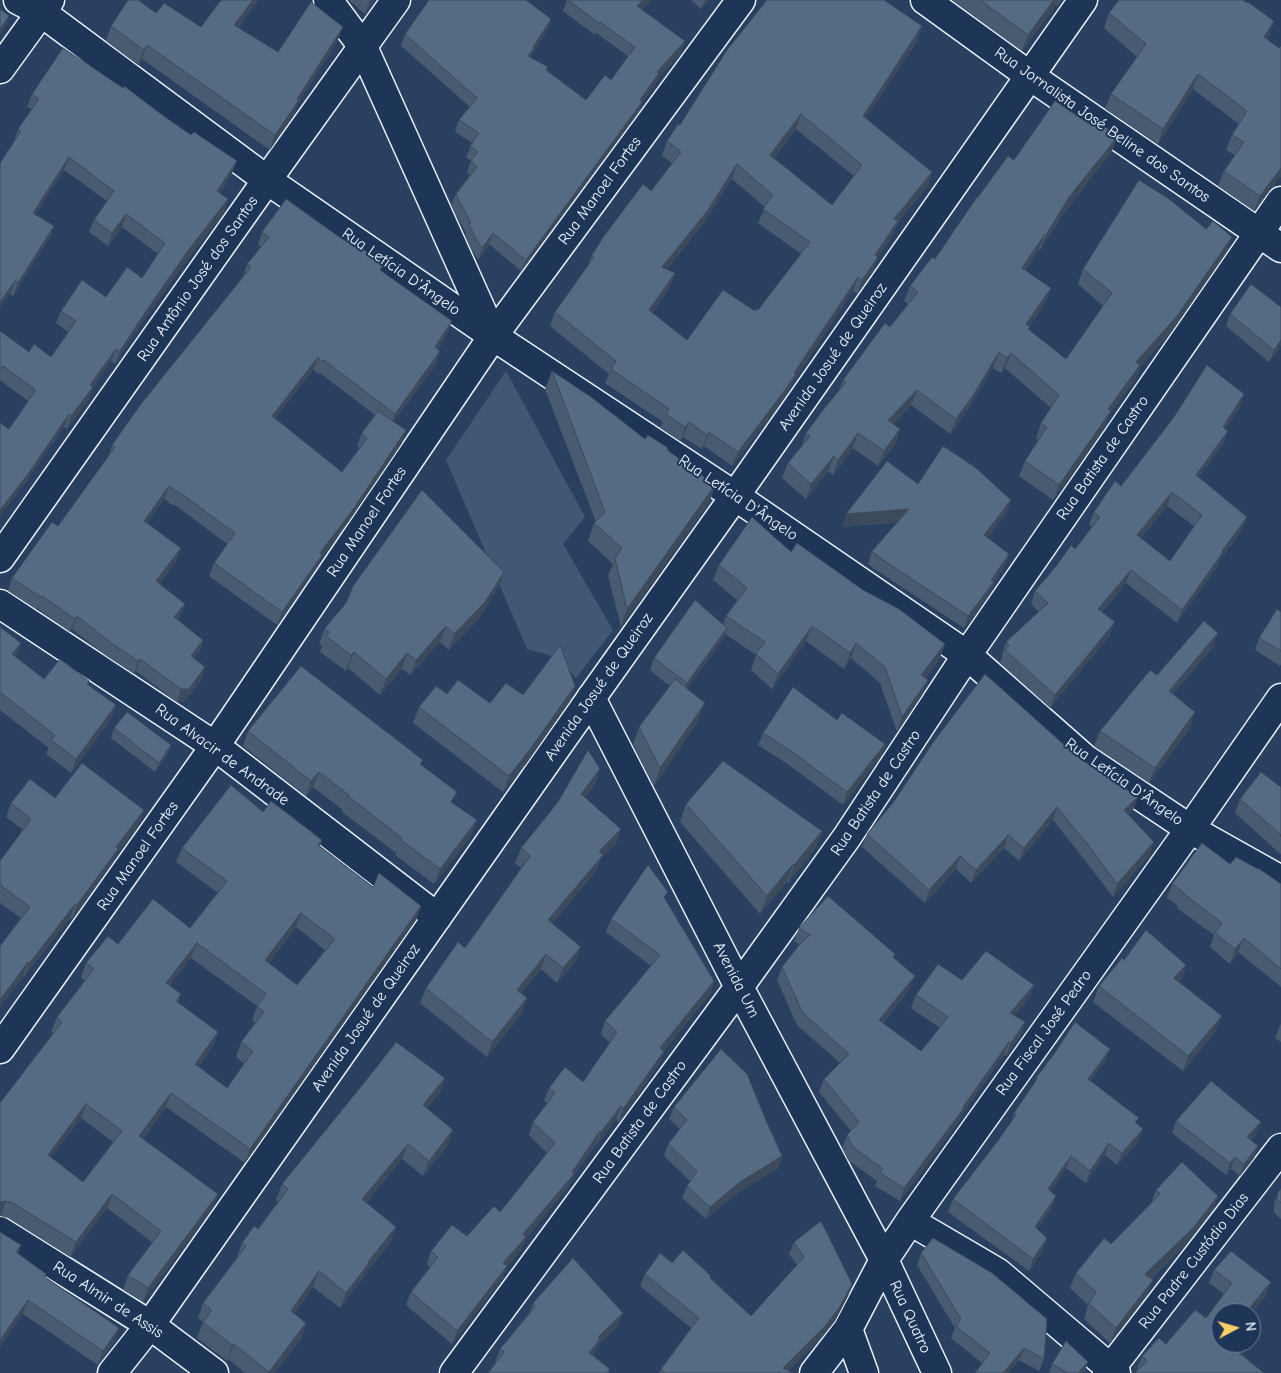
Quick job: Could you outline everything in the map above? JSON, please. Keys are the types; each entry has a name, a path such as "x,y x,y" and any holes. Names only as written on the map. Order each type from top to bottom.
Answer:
{"street":[{"path":"328,0 363,47 493,336"},
{"name":"Rua Antônio José dos Santos","path":"0,558 396,0"},
{"name":"Rua Manoel Fortes","path":"0,1049 216,746 493,336 741,0"},
{"name":"Rua Jornalista José Beline dos Santos","path":"925,0 1030,76 1281,248"},
{"name":"Avenida Josué de Queiroz","path":"112,1373 150,1325 1083,0"},
{"path":"0,70 36,4"},
{"name":"Rua Letícia D'Ângelo","path":"36,4 267,180 493,336 735,496 967,654 1085,759 1190,829 1281,880"},
{"name":"Rua Batista de Castro","path":"454,1373 739,987 847,837 967,654 1281,201"},
{"name":"Rua Alvacir de Andrade","path":"0,604 216,746 437,917"},
{"name":"Avenida Um","path":"591,698 739,987 884,1260"},
{"name":"Rua Fiscal José Pedro","path":"814,1373 848,1329 884,1260 910,1221 1190,829 1281,698"},
{"name":"Rua Padre Custódio Dias","path":"1111,1371 1281,1148"},
{"path":"910,1221 997,1272 1111,1371"},
{"name":"Rua Almir de Assis","path":"0,1232 150,1325 214,1373"},
{"name":"Rua Quatro","path":"884,1260 937,1373"},
{"path":"848,1329 864,1373"}],"shaded area":[{"path":"506,371 585,517 563,544 613,630 576,678 559,658 527,649 446,460"}],"building":[{"path":"128,0 138,0 156,13 164,3 201,27 221,0 253,0 234,25 278,52 311,2 343,27 297,99 299,100 275,135 147,45 144,50 111,26"},
{"path":"429,0 526,0 551,19 528,56 548,67 546,70 586,100 605,75 611,80 635,47 568,0 643,0 637,6 685,41 657,72 659,73 640,100 642,102 526,260 493,233 482,248 476,239 469,224 471,223 456,194 477,167 471,160 478,152 470,146 479,133 459,120 477,98 405,34"},
{"path":"767,0 884,0 922,26 863,116 932,172 894,219 898,221 875,255 878,257 862,280 858,277 794,373 796,374 738,452 709,432 707,435 689,422 685,427 666,414 669,409 611,369 616,361 555,312 594,257 592,255 604,236 643,184 651,191 681,152 667,141 678,124 680,125 727,50","holes":["801,114 862,165 832,205 770,155","737,164 773,195 763,209 810,242 758,310 756,309 755,311 723,290 687,340 649,310 675,273 662,267 708,210"]},
{"path":"980,0 1054,0 1028,35"},
{"path":"1119,0 1243,0 1274,21 1264,37 1279,48 1281,46 1281,168 1260,196 1224,171 1244,142 1232,135 1247,111 1198,74 1163,129 1111,94 1146,44 1109,13"},
{"path":"0,9 9,16 0,29"},
{"path":"63,48 123,88 124,86 191,135 194,132 237,161 217,191 228,199 187,252 120,351 116,349 90,385 93,387 71,416 69,414 28,474 0,510 0,423 9,429 36,390 3,366 0,370 0,331 29,352 34,344 51,357 76,321 61,311 82,280 106,297 127,267 142,278 165,243 126,214 112,233 94,220 114,191 69,157 33,213 54,226 18,283 15,281 0,302 0,163 21,131 18,129 39,99 32,94"},
{"path":"1055,101 1089,124 1093,119 1118,136 1069,197 1046,235 1022,268 1051,288 1026,324 1030,327 1028,329 1066,359 1112,293 1083,269 1139,180 1169,199 1206,229 1213,221 1232,237 1177,316 1136,362 1140,365 1108,409 1111,411 1059,485 1025,461 1047,427 1041,423 1059,395 1011,353 1007,358 999,352 974,394 956,419 917,390 888,420 900,429 884,451 858,433 838,460 834,456 811,484 788,463 810,436 806,433 846,382 843,380 885,323 890,327 918,292 910,286 932,257 935,259 977,197 1008,156 1014,160"},
{"path":"286,199 345,241 347,238 384,264 380,270 452,321 435,347 440,351 395,414 318,357 272,416 342,472 367,438 362,433 378,411 406,430 354,508 320,553 322,555 282,612 214,563 235,533 169,486 144,521 181,548 156,581 185,604 174,617 203,640 191,656 205,667 189,689 181,689 140,659 138,661 110,642 77,616 75,619 12,578 52,522 58,526 115,447 112,445 141,404 251,267 247,264 269,237 262,232"},
{"path":"1251,284 1281,307 1281,340 1274,350 1230,314"},
{"path":"1207,365 1244,394 1223,427 1228,431 1196,475 1247,517 1182,610 1131,570 1098,609 1115,622 1055,695 1005,650 1009,645 1006,642 1048,603 1035,591 1071,545 1075,549 1100,517 1094,512 1115,481 1121,486 1174,417","holes":["1172,492 1202,515 1170,561 1137,535"]},
{"path":"552,371 591,397 645,439 648,435 668,448 667,450 715,485 627,609 615,558 622,548 594,523 605,512"},
{"path":"943,446 976,468 1011,500 984,535 1009,554 991,580 994,582 968,616 872,551 909,509 846,514 887,461 918,484"},
{"path":"422,490 504,572 485,602 454,634 446,626 416,660 407,653 386,679 354,652 351,655 326,636 329,632 325,628 346,603 353,586"},
{"path":"752,517 791,552 797,543 863,590 899,609 945,644 921,675 928,680 902,717 885,667 856,643 850,653 812,626 778,674 756,654 765,642 726,616 747,588 719,565"},
{"path":"695,600 727,628 687,683 654,658"},
{"path":"1277,609 1281,612 1281,651 1259,638"},
{"path":"1204,621 1218,633 1169,691 1195,712 1155,768 1100,731 1150,670 1157,675"},
{"path":"0,627 21,643 12,654 44,679 60,659 89,681 87,684 116,705 76,759 51,740 55,735 0,694"},
{"path":"560,645 575,686 509,776 419,707 436,686 447,694 458,680 490,703 506,683 523,695"},
{"path":"301,666 423,760 420,764 457,792 451,802 477,820 440,869 401,840 402,838 319,772 311,781 248,731"},
{"path":"985,674 1079,758 1138,797 1124,810 1154,842 1117,884 1057,807 1024,848 1008,835 976,870 960,856 929,890 867,834 893,803 934,741"},
{"path":"675,679 705,703 660,768 639,727"},
{"path":"793,687 837,720 842,713 885,744 847,792 763,733"},
{"path":"127,712 171,745 159,763 114,728"},
{"path":"588,750 600,769 581,794 621,829 599,851 603,855 548,920 581,947 563,968 546,954 517,990 527,998 492,1042 426,988 458,942 465,948 530,856 521,848 558,802"},
{"path":"723,761 822,831 767,896 686,804"},
{"path":"82,763 144,810 116,847 118,849 77,905 75,904 0,1000 0,946 30,907 0,885 0,861 31,819 11,803 30,779 55,798"},
{"path":"1261,772 1281,787 1281,835 1240,799"},
{"path":"231,785 263,812 271,801 322,840 318,845 373,887 379,873 421,906 250,1149 171,1093 139,1136 218,1194 148,1288 128,1275 161,1231 112,1194 76,1242 13,1203 0,1202 0,1103 62,1022 57,1017 94,969 86,963 108,936 118,944 153,899 190,928 227,881 182,848","holes":["301,913 335,939 297,985 265,960","197,943 266,994 257,1006 264,1012 241,1042 253,1051 227,1088 195,1064 218,1032 176,1001 181,994 166,983","86,1104 122,1131 83,1182 48,1155"]},
{"path":"1202,843 1230,864 1236,857 1258,868 1281,884 1281,969 1244,938 1235,949 1215,933 1222,923 1172,884"},
{"path":"648,865 668,892 664,897 714,981 660,1048 664,1051 623,1109 621,1106 600,1131 572,1172 574,1174 523,1234 526,1237 503,1263 507,1266 457,1331 411,1292 438,1257 431,1251 452,1225 467,1236 494,1206 500,1212 555,1143 533,1122 555,1093 549,1088 565,1067 583,1082 617,1032 605,1021 660,955 611,919"},
{"path":"828,896 895,954 893,957 915,976 879,1020 921,1051 948,1017 916,995 938,964 962,980 986,951 1034,985 1010,1013 1025,1022 904,1188 880,1173 883,1169 853,1147 847,1135 859,1122 824,1079 849,1054 802,1012 782,967 800,944 810,935 799,928"},
{"path":"1146,930 1186,965 1174,978 1222,1016 1188,1056 1099,986 1122,958 1124,960"},
{"path":"1075,1022 1110,1049 1088,1079 1139,1118 1135,1122 1143,1129 1122,1153 1109,1143 1090,1171 1071,1156 1048,1189 1056,1196 1035,1227 1047,1238 1033,1259 953,1199 1016,1115 1014,1113 1036,1078"},
{"path":"396,1042 445,1078 423,1105 453,1130 429,1161 408,1144 362,1199 396,1227 346,1293 319,1271 291,1311 306,1323 269,1372 203,1322 212,1310 203,1303 246,1246 242,1243 254,1226 258,1229 288,1189 282,1184"},
{"path":"721,1049 747,1074 782,1156 740,1182 710,1207 687,1186 697,1171 668,1144 687,1120 674,1107"},
{"path":"1211,1081 1261,1122 1247,1137 1258,1146 1244,1164 1235,1157 1230,1163 1176,1121"},
{"path":"1182,1162 1218,1196 1193,1228 1145,1274 1153,1280 1116,1328 1089,1304 1096,1292 1076,1273 1104,1238 1111,1244 1160,1194 1156,1190"},
{"path":"1281,1189 1281,1203 1278,1201 1278,1192"},
{"path":"821,1221 852,1284 839,1308 826,1325 783,1368 793,1373 665,1373 661,1369 699,1318 645,1274 660,1253 672,1263 683,1250 751,1316 804,1257 794,1242"},
{"path":"0,1232 21,1245 16,1252 46,1274 45,1277 119,1328 103,1351 28,1300 0,1340"},
{"path":"933,1238 992,1273 1047,1319 1044,1359 1024,1348 1003,1373 975,1373 990,1353 956,1326 961,1319 921,1253"},
{"path":"1231,1251 1271,1282 1254,1303 1217,1303 1232,1283 1214,1270"},
{"path":"573,1258 623,1313 598,1337 600,1339 589,1353 610,1369 607,1373 488,1373 504,1352 500,1349 535,1307 533,1303"},
{"path":"1195,1310 1206,1318 1211,1311 1211,1353 1239,1353 1264,1373 1135,1373 1147,1361 1142,1356 1159,1338 1166,1344"},
{"path":"1066,1341 1088,1362 1078,1373 1068,1373 1052,1364"}]}
